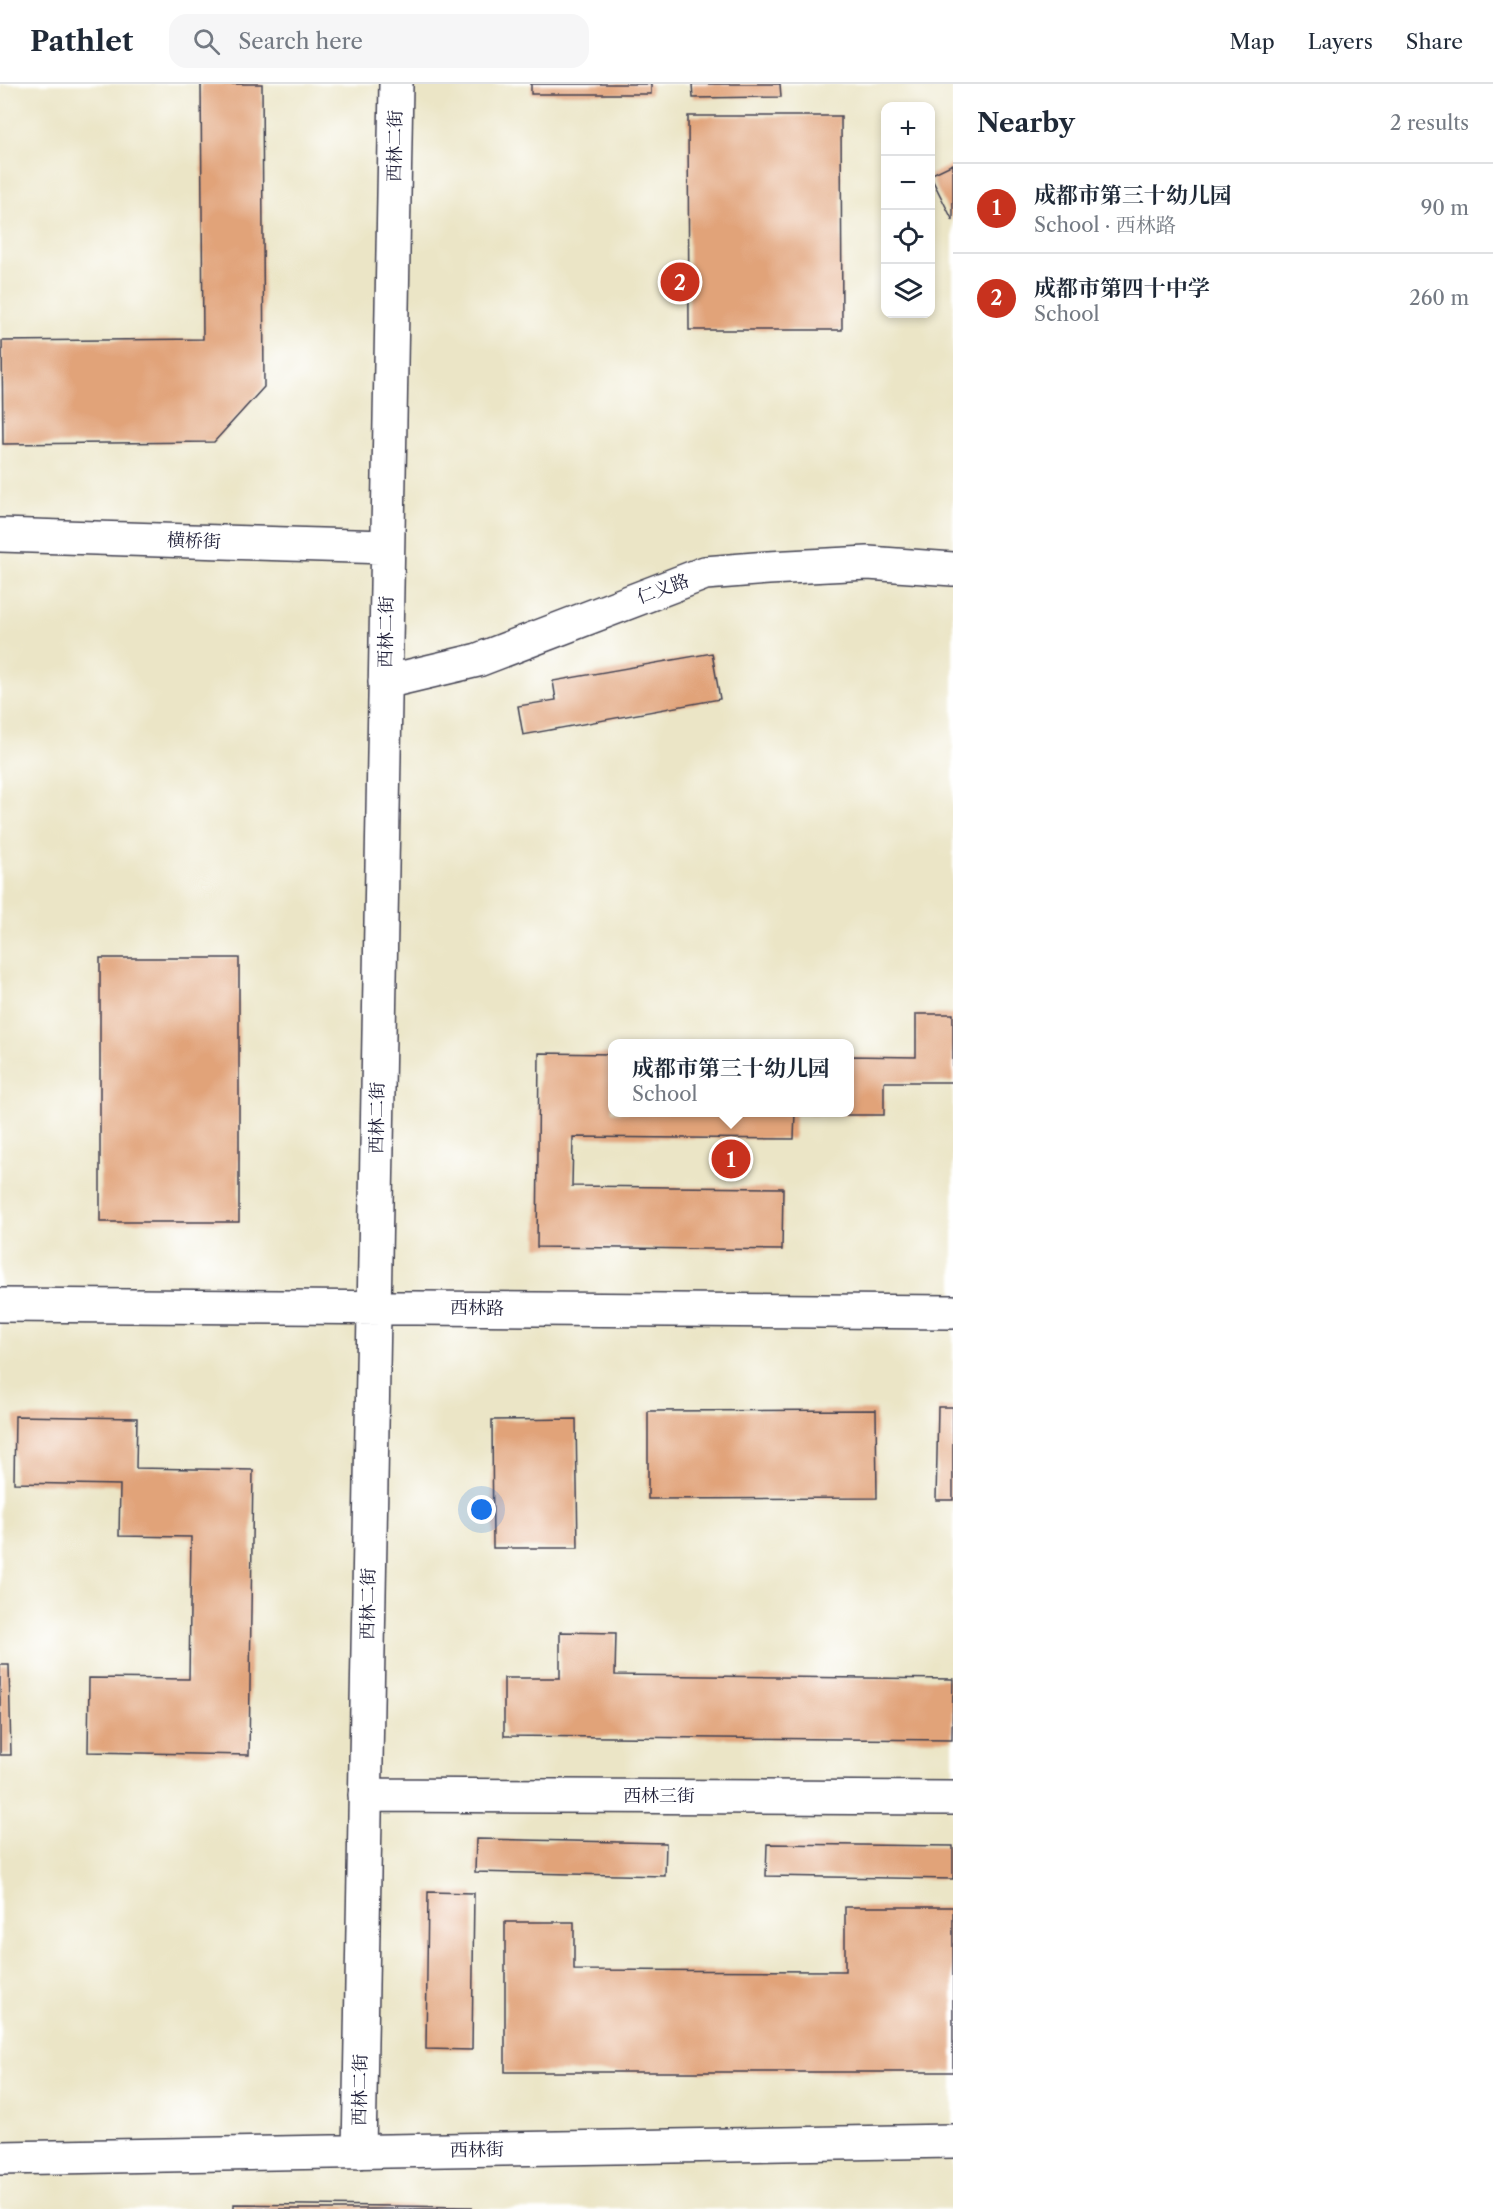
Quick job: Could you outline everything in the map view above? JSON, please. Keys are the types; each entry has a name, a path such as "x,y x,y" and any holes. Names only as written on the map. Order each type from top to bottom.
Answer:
{"street":[{"name":"西林二街","path":"358,2152 396,84"},
{"name":"横桥街","path":"0,535 387,547"},
{"name":"仁义路","path":"385,682 477,660 705,573 768,567 868,563 953,569"},
{"name":"西林路","path":"0,1305 953,1312"},
{"name":"西林三街","path":"365,1795 953,1798"},
{"name":"西林街","path":"0,2158 953,2140"}],"building":[{"path":"201,84 262,84 264,387 214,442 3,444 2,341 203,339"},
{"path":"531,84 651,84 651,94 531,94"},
{"path":"692,84 780,84 781,97 693,98"},
{"path":"688,116 841,116 842,330 689,330"},
{"path":"953,164 953,221 935,185 935,173"},
{"path":"712,653 720,699 523,735 518,706 556,700 553,681"},
{"path":"100,958 239,958 239,1222 100,1222"},
{"path":"916,1014 953,1014 953,1082 884,1082 884,1115 854,1115 854,1056 916,1057"},
{"path":"539,1053 608,1054 608,1117 795,1117 794,1139 573,1137 572,1186 783,1188 782,1250 537,1247"},
{"path":"938,1407 953,1407 953,1500 936,1500"},
{"path":"876,1410 877,1498 648,1499 648,1411"},
{"path":"15,1416 137,1418 136,1468 253,1470 249,1755 88,1752 89,1678 189,1679 191,1537 119,1536 120,1485 14,1483"},
{"path":"576,1419 578,1548 493,1548 492,1420"},
{"path":"560,1632 616,1633 615,1675 953,1679 952,1740 504,1736 504,1678 560,1678"},
{"path":"0,1665 9,1665 11,1755 0,1755"},
{"path":"476,1839 666,1843 665,1876 475,1872"},
{"path":"767,1844 953,1846 953,1879 766,1876"},
{"path":"428,1892 474,1893 472,2050 426,2049"},
{"path":"845,1907 953,1907 953,2072 505,2072 505,1922 574,1922 574,1970 845,1971"},
{"path":"234,2204 472,2207 472,2209 234,2209"}],"place":[{"name":"成都市第四十中学","path":"680,282"},
{"name":"成都市第三十幼儿园","path":"731,1159"}]}
